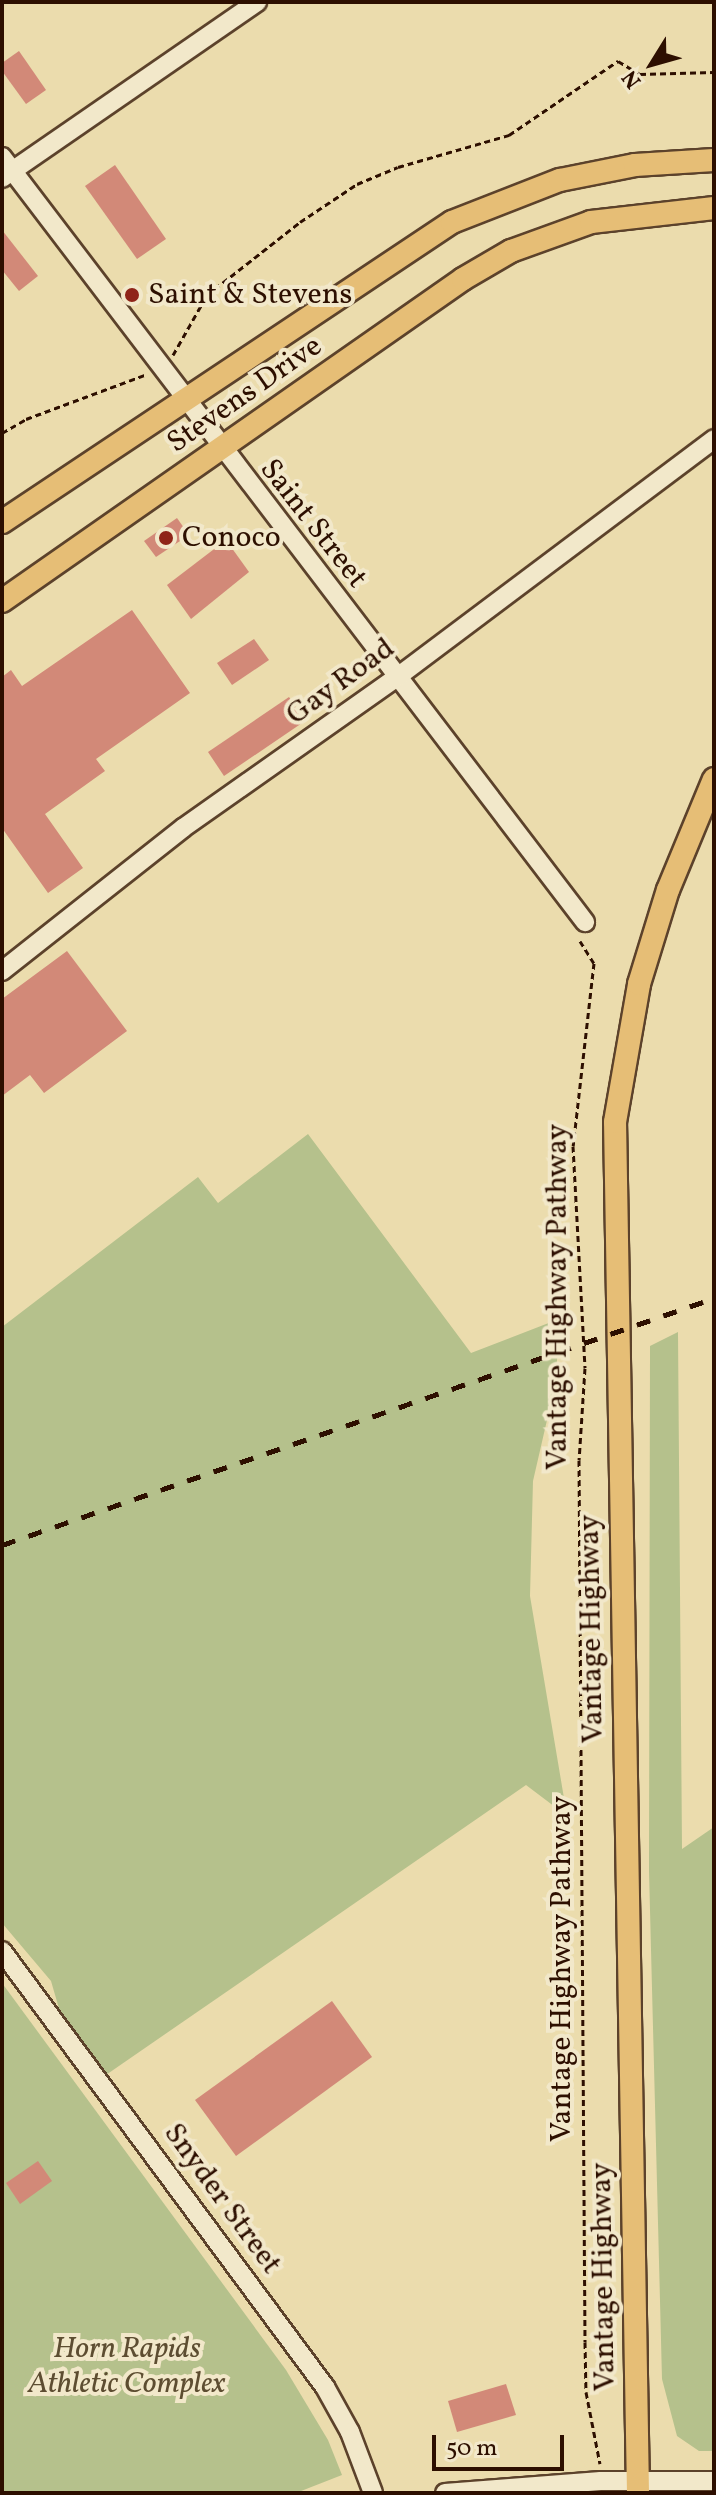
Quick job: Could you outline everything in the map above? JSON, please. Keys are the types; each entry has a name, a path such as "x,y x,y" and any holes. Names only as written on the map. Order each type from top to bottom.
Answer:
{"main road":[{"name":"Stevens Drive","path":"2,522 411,245 478,210 599,171 714,160"},
{"name":"Stevens Drive","path":"2,601 511,251 591,222 714,208"},
{"name":"Vantage Highway","path":"638,2487 615,1122 639,984 668,890 714,779"}],"street":[{"path":"6,169 257,2"},
{"name":"Saint Street","path":"6,169 585,922"},
{"name":"Gay Road","path":"2,971 172,836 396,678 714,439"},
{"name":"Snyder Street","path":"2,1951 325,2387 350,2432 373,2493"},
{"path":"445,2493 601,2481 638,2487 714,2481"}],"path":[{"path":"2,433 159,366 176,353 207,295 357,184 389,170 509,135 618,61 640,74 714,72"},
{"name":"Vantage Highway Pathway","path":"585,922 579,939 592,954 593,972 573,1146 585,1368 579,1460 584,2327 586,2392 601,2481"}],"green space":[{"path":"308,1134 471,1353 559,1319 556,1381 533,1481 530,1596 567,1816 526,1785 103,2077 67,2036 51,1981 2,1923 2,1327 198,1177 218,1203"},
{"path":"678,1332 682,1849 714,1827 714,2451 699,2451 677,2436 662,2379 649,1871 650,1346"},
{"name":"Horn Rapids Athletic Complex","path":"2,1983 286,2370 328,2440 342,2475 296,2493 2,2493"}],"building":[{"path":"19,51 46,90 26,104 2,71 2,63"},
{"path":"115,165 166,239 137,259 85,186"},
{"path":"2,230 38,276 19,291 2,270"},
{"name":"Conoco","path":"177,518 189,535 156,557 144,541"},
{"path":"226,540 249,572 191,619 167,585"},
{"path":"132,610 190,693 96,759 105,771 45,814 83,868 48,893 2,828 2,677 11,670 22,686"},
{"path":"254,639 269,660 232,685 217,663"},
{"path":"289,697 305,721 224,776 208,752"},
{"path":"67,951 127,1031 44,1093 30,1075 2,1096 2,999"},
{"path":"332,2001 372,2057 236,2156 195,2100"},
{"path":"38,2161 52,2181 20,2204 6,2183"},
{"path":"506,2384 516,2415 457,2432 448,2401"}],"railway":[{"path":"2,1545 714,1298"}],"place":[{"name":"Saint & Stevens","path":"132,295"},
{"name":"Conoco","path":"166,538"}]}
